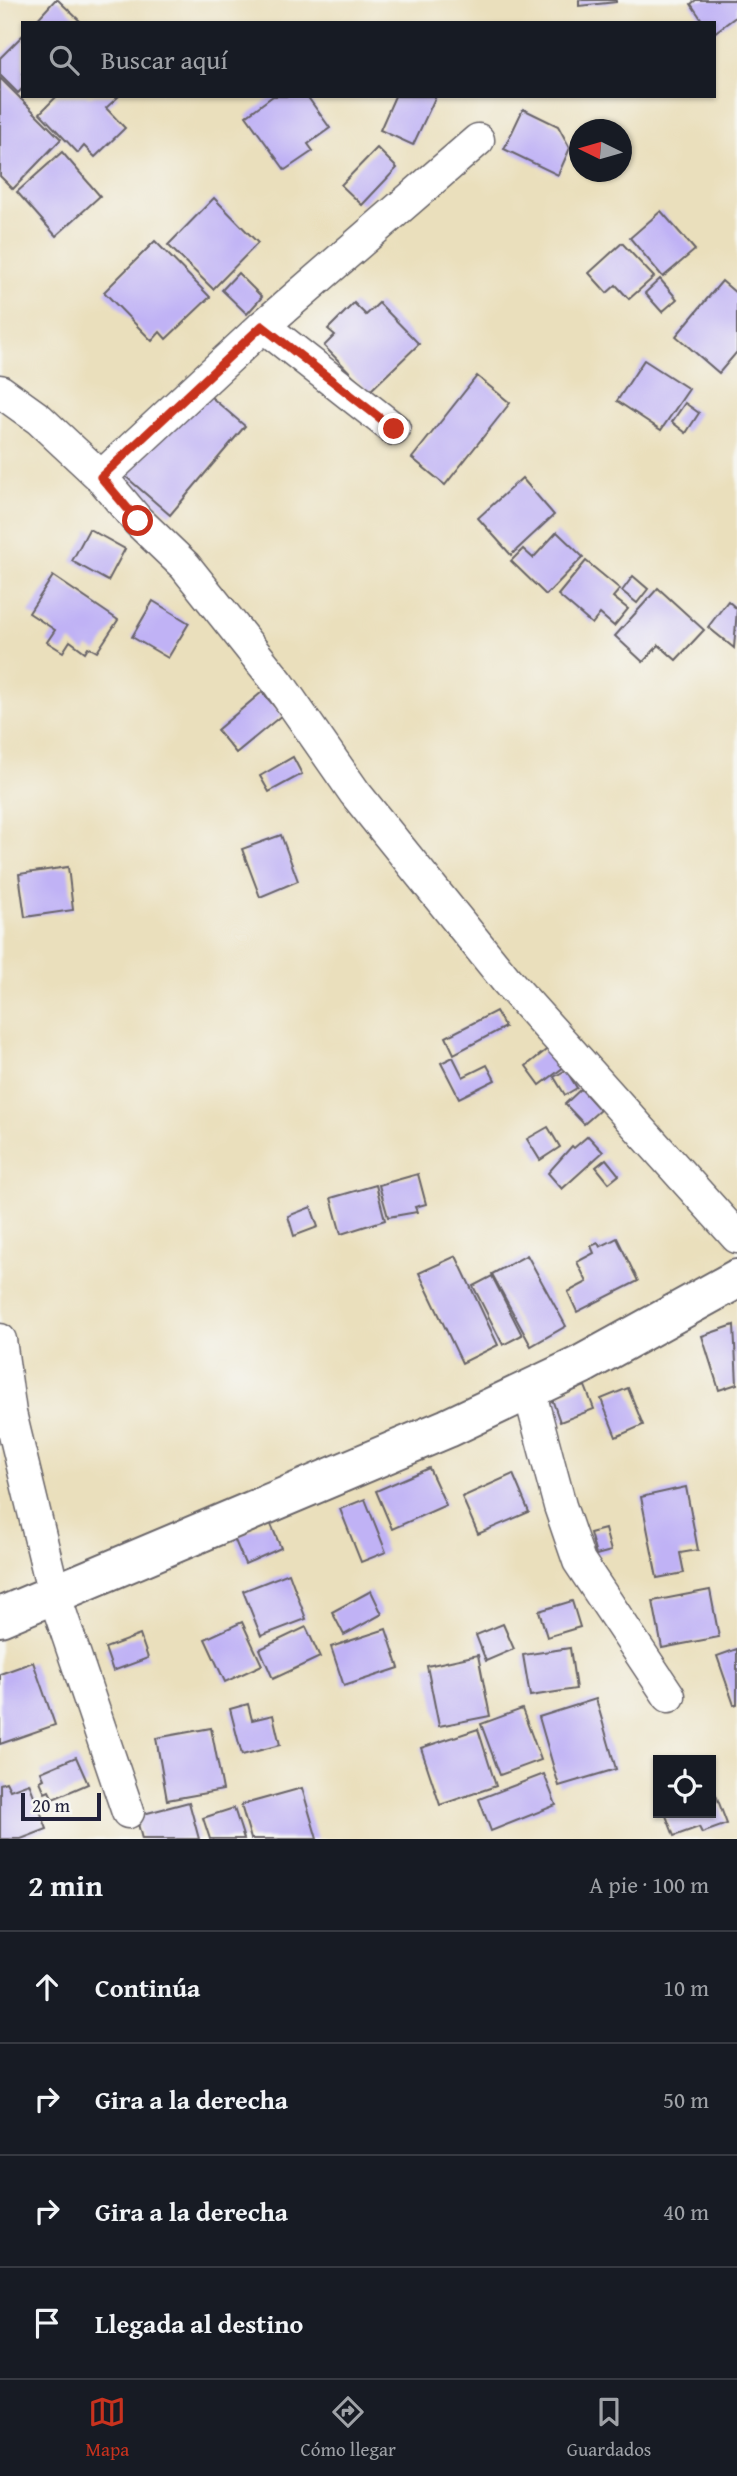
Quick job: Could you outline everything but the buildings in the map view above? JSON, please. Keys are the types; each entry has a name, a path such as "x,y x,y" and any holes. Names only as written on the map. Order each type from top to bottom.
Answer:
{"street":[{"path":"101,477 262,326 478,140"},
{"path":"262,326 394,429"},
{"path":"0,391 38,419 101,477 138,521 185,566 279,684 355,793 506,980 737,1237"},
{"path":"0,1617 449,1428 582,1365 737,1279"},
{"path":"0,1340 10,1413 54,1594 128,1812"},
{"path":"530,1390 560,1506 579,1561 669,1696"}],"route":[{"path":"138,521 101,477 262,326 394,429"}]}
